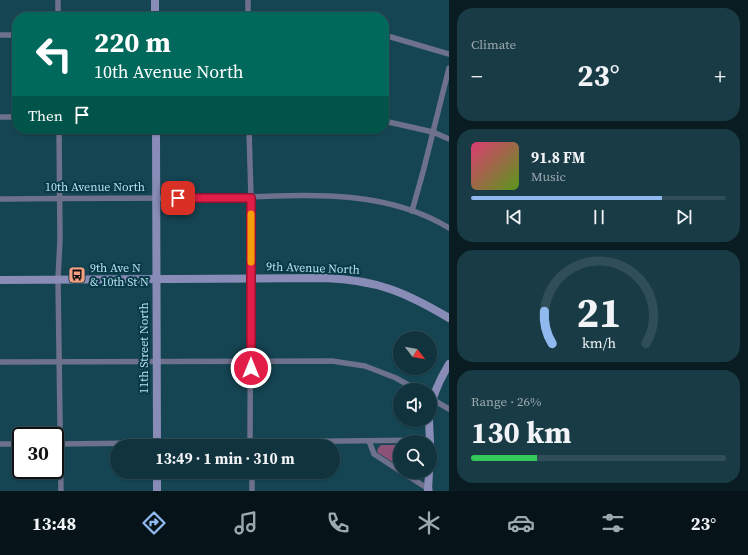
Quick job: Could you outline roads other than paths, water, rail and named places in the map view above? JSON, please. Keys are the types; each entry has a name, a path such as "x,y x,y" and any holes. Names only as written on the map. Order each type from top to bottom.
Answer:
{"main road":[{"path":"155,0 155,12"},
{"name":"11th Street North","path":"156,134 157,439"},
{"name":"9th Avenue North","path":"0,280 251,278 344,279 370,283 400,292 449,318"},
{"path":"437,385 449,364"},
{"path":"157,479 157,491"},
{"path":"429,479 429,490"}],"street":[{"path":"58,0 58,12"},
{"path":"248,0 248,12"},
{"path":"0,35 12,35"},
{"path":"389,37 449,54"},
{"path":"412,211 449,68"},
{"path":"0,117 12,117"},
{"path":"389,121 433,132 449,139"},
{"path":"58,427 60,361 58,279 60,198 59,134"},
{"path":"249,134 251,198 250,439"},
{"name":"10th Avenue North","path":"0,199 251,198 316,195 368,199 412,211 449,228"},
{"path":"0,362 332,361 365,366 405,383"},
{"path":"437,402 449,409"},
{"path":"368,440 374,454 393,466"},
{"path":"340,441 393,440"},
{"path":"0,444 12,444"},
{"path":"64,444 110,445"},
{"path":"60,479 61,491"},
{"path":"252,479 252,491"},
{"path":"413,479 429,490"}],"place":[{"name":"9th Ave N & 10th St N","path":"77,275"}]}
